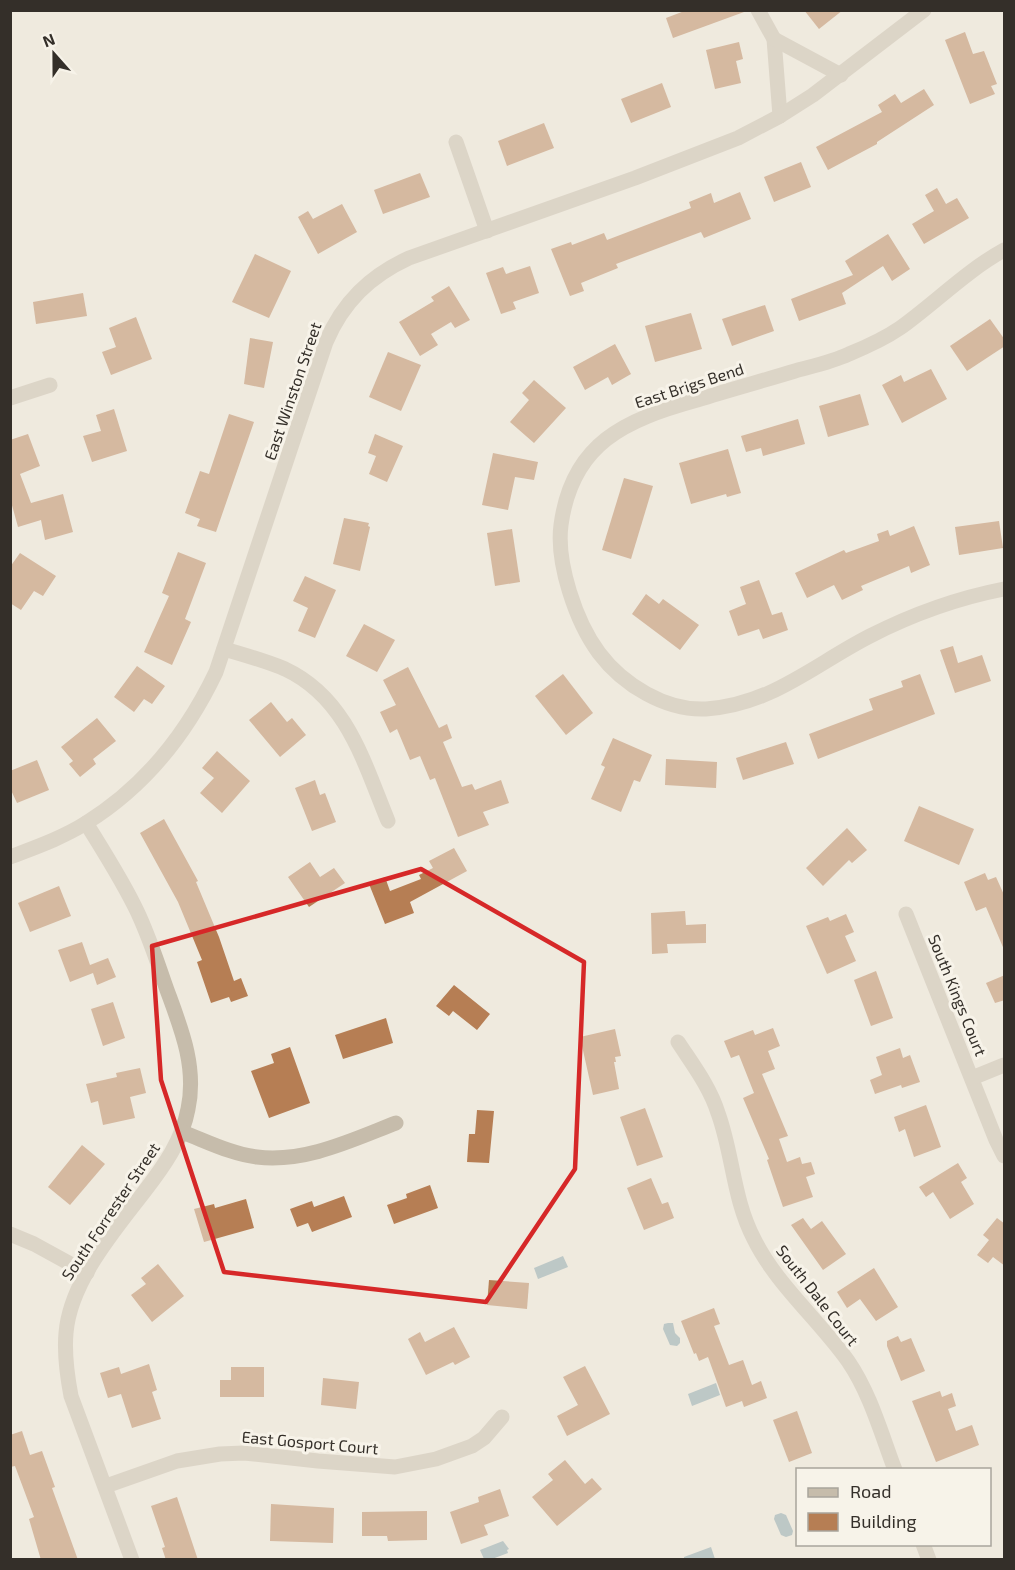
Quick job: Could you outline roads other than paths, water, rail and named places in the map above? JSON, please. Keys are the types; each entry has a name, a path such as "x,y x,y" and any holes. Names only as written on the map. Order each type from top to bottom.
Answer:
{"street":[{"path":"758,10 774,39 780,116"},
{"name":"East Winston Street","path":"10,857 57,838 86,823 123,796 170,748 204,696 224,649 326,342 334,323 356,293 389,267 409,258 717,147 780,116 841,75 924,10"},
{"path":"774,39 841,75"},
{"path":"456,142 487,231"},
{"name":"East Brigs Bend","path":"1005,250 975,269 898,330 872,344 842,357 654,412 614,432 581,466 563,509 560,534 564,572 575,606 597,651 612,670 633,686 680,707 703,709 751,701 769,694 896,623 958,601 1005,590"},
{"path":"10,398 50,386"},
{"path":"224,649 287,670 304,680 327,699 344,720 353,737 388,821"},
{"name":"South Forrester Street","path":"86,823 135,907 185,1042 190,1062 189,1108 173,1153 122,1220 87,1273 76,1292 69,1312 66,1331 66,1371 71,1396 132,1560"},
{"name":"South Kings Court","path":"906,914 996,1140 1005,1156"},
{"name":"South Dale Court","path":"678,1042 711,1093 719,1114 744,1218 754,1241 768,1263 849,1363 863,1388 894,1468"},
{"path":"972,1078 1005,1065"},
{"path":"182,1132 240,1154 276,1158 315,1153 396,1123"},
{"path":"10,1234 34,1244 87,1273"},
{"name":"East Gosport Court","path":"106,1486 177,1461 220,1454 244,1453 369,1466 403,1466 436,1459 472,1446 483,1438 502,1417"},
{"path":"923,1546 929,1560"}],"water":[{"path":"563,1256 568,1267 538,1279 534,1268"},
{"path":"673,1323 675,1333 680,1338 677,1346 670,1345 663,1329 664,1324"},
{"path":"716,1383 720,1395 692,1406 688,1394"},
{"path":"781,1513 786,1515 793,1531 792,1535 786,1537 781,1535 774,1519 775,1515"},
{"path":"503,1541 509,1549 508,1553 492,1559 484,1559 480,1550"},
{"path":"711,1547 715,1559 684,1559 684,1557"}]}
